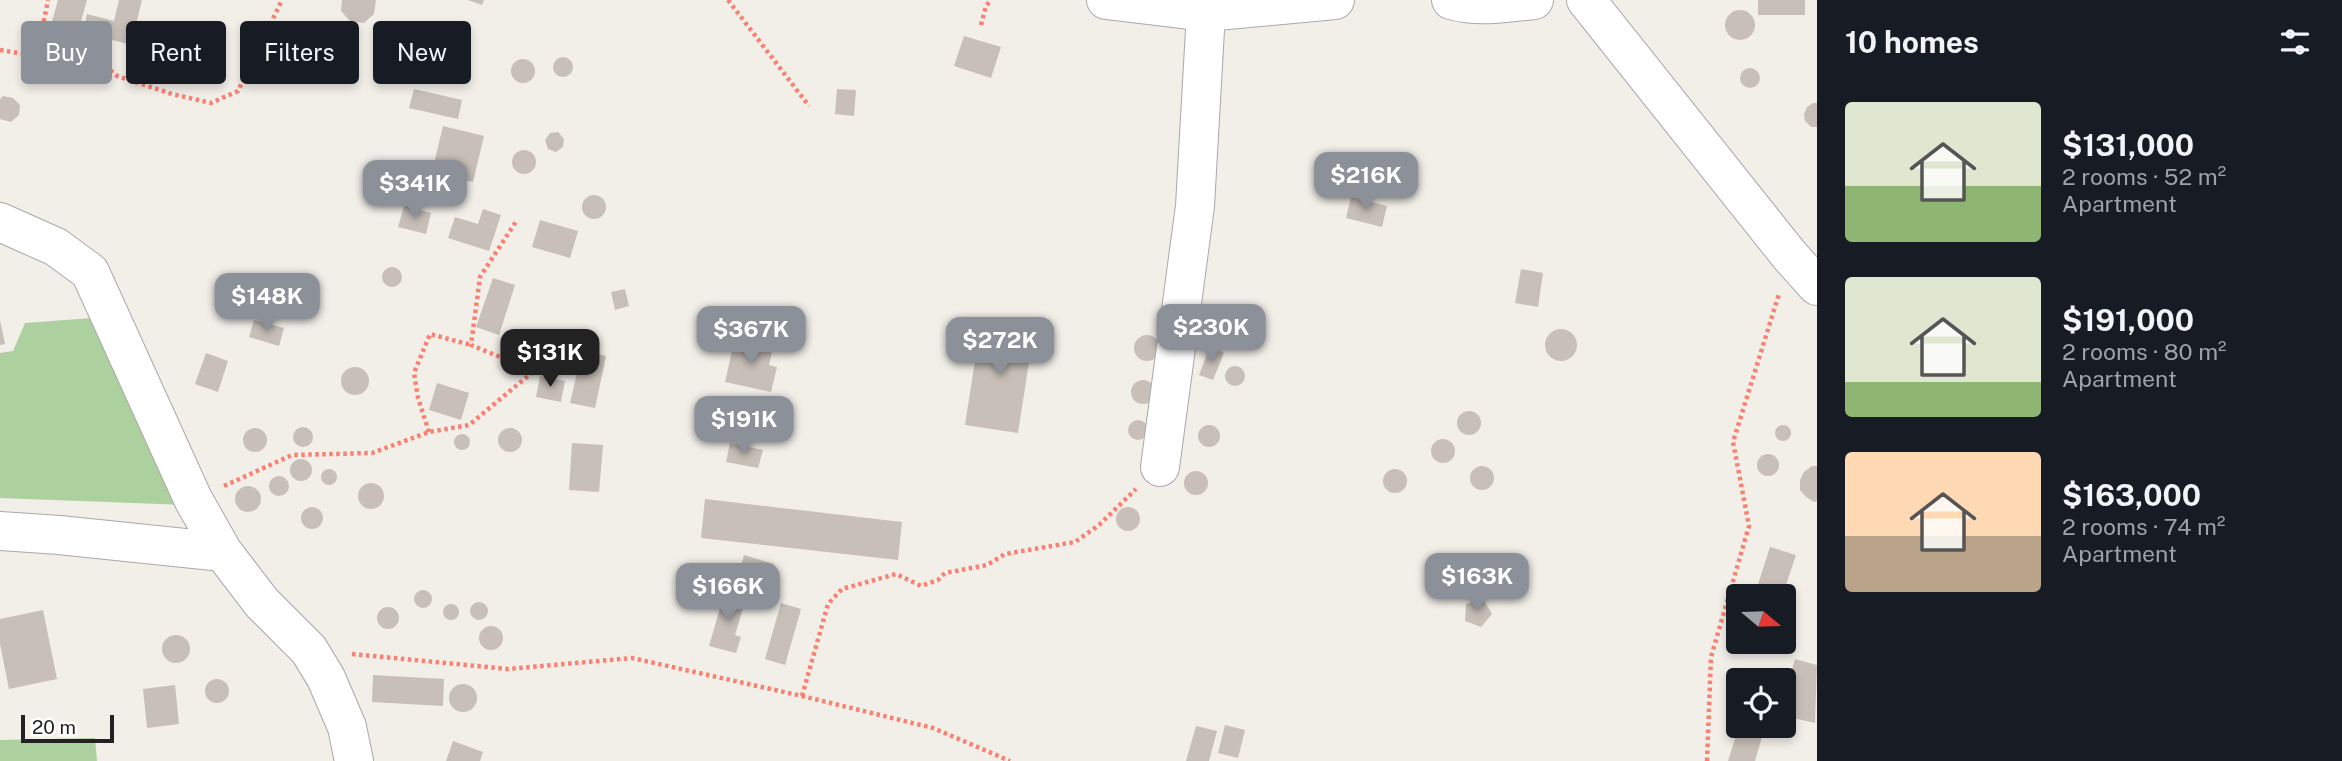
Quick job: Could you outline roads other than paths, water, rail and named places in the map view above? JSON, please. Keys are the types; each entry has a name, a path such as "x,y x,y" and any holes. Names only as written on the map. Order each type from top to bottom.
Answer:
{"street":[{"path":"1106,0 1206,12 1335,0"},
{"path":"1451,0 1461,3 1506,4 1534,0"},
{"path":"1586,0 1790,256 1817,286"},
{"path":"1160,467 1195,206 1206,12"},
{"path":"0,222 56,247 90,272 192,499 223,552 262,603 309,650 326,677 347,727 354,761"},
{"path":"0,531 223,552"}]}
